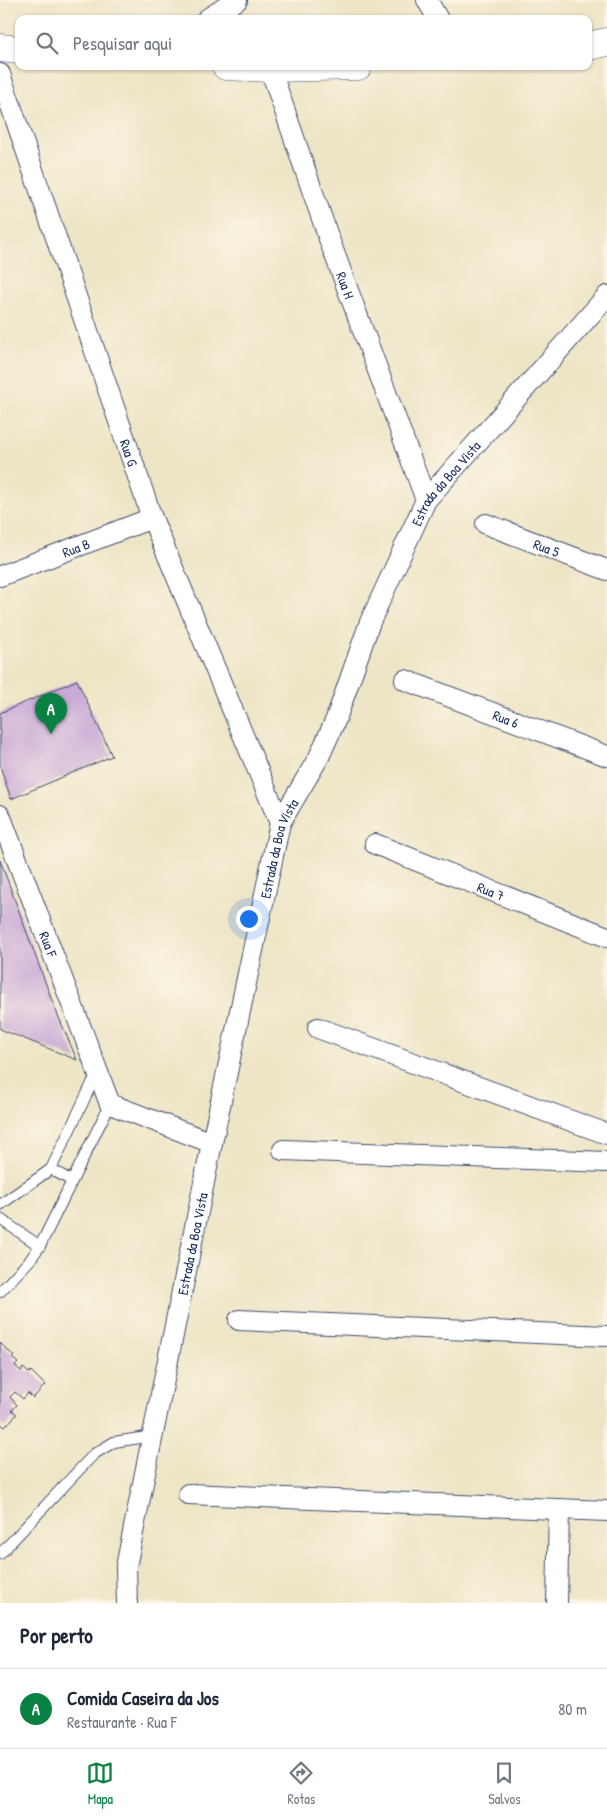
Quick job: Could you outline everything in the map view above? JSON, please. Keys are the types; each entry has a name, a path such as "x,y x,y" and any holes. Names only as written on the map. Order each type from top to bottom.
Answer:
{"street":[{"path":"213,15 237,0"},
{"path":"427,0 436,15"},
{"path":"592,45 607,42"},
{"path":"0,48 15,50"},
{"name":"Rua H","path":"271,70 329,239 426,500"},
{"name":"Rua G","path":"0,74 152,518 280,823"},
{"name":"Estrada da Boa Vista","path":"127,1603 126,1567 212,1143 280,823 319,757 336,719 370,622 426,500 607,296"},
{"name":"Rua B","path":"0,576 152,518"},
{"name":"Rua 5","path":"486,524 607,570"},
{"name":"Rua 6","path":"405,680 607,756"},
{"name":"Rua F","path":"0,814 97,1074 110,1104"},
{"name":"Rua 7","path":"375,844 607,937"},
{"path":"318,1028 607,1134"},
{"path":"110,1104 212,1143"},
{"path":"283,1150 607,1162"},
{"path":"239,1320 607,1336"},
{"path":"188,1494 607,1511"},
{"path":"557,1603 559,1509"}],"lane":[{"path":"0,1205 51,1169 97,1074"},
{"path":"0,1292 30,1260 40,1246 70,1180 110,1104"},
{"path":"51,1169 70,1180"},
{"path":"0,1219 40,1246"},
{"path":"0,1554 94,1454 114,1442 153,1436"}],"building":[{"path":"77,680 112,756 11,799 0,766 0,713"},
{"path":"0,860 54,1006 77,1060 0,1029"},
{"path":"0,1343 14,1356 12,1358 18,1363 15,1366 21,1371 23,1368 29,1373 31,1371 45,1385 33,1398 28,1393 23,1399 15,1392 10,1397 17,1405 12,1410 17,1414 5,1427 0,1423"}],"place":[{"name":"Comida Caseira da Jos","path":"51,734"}]}
